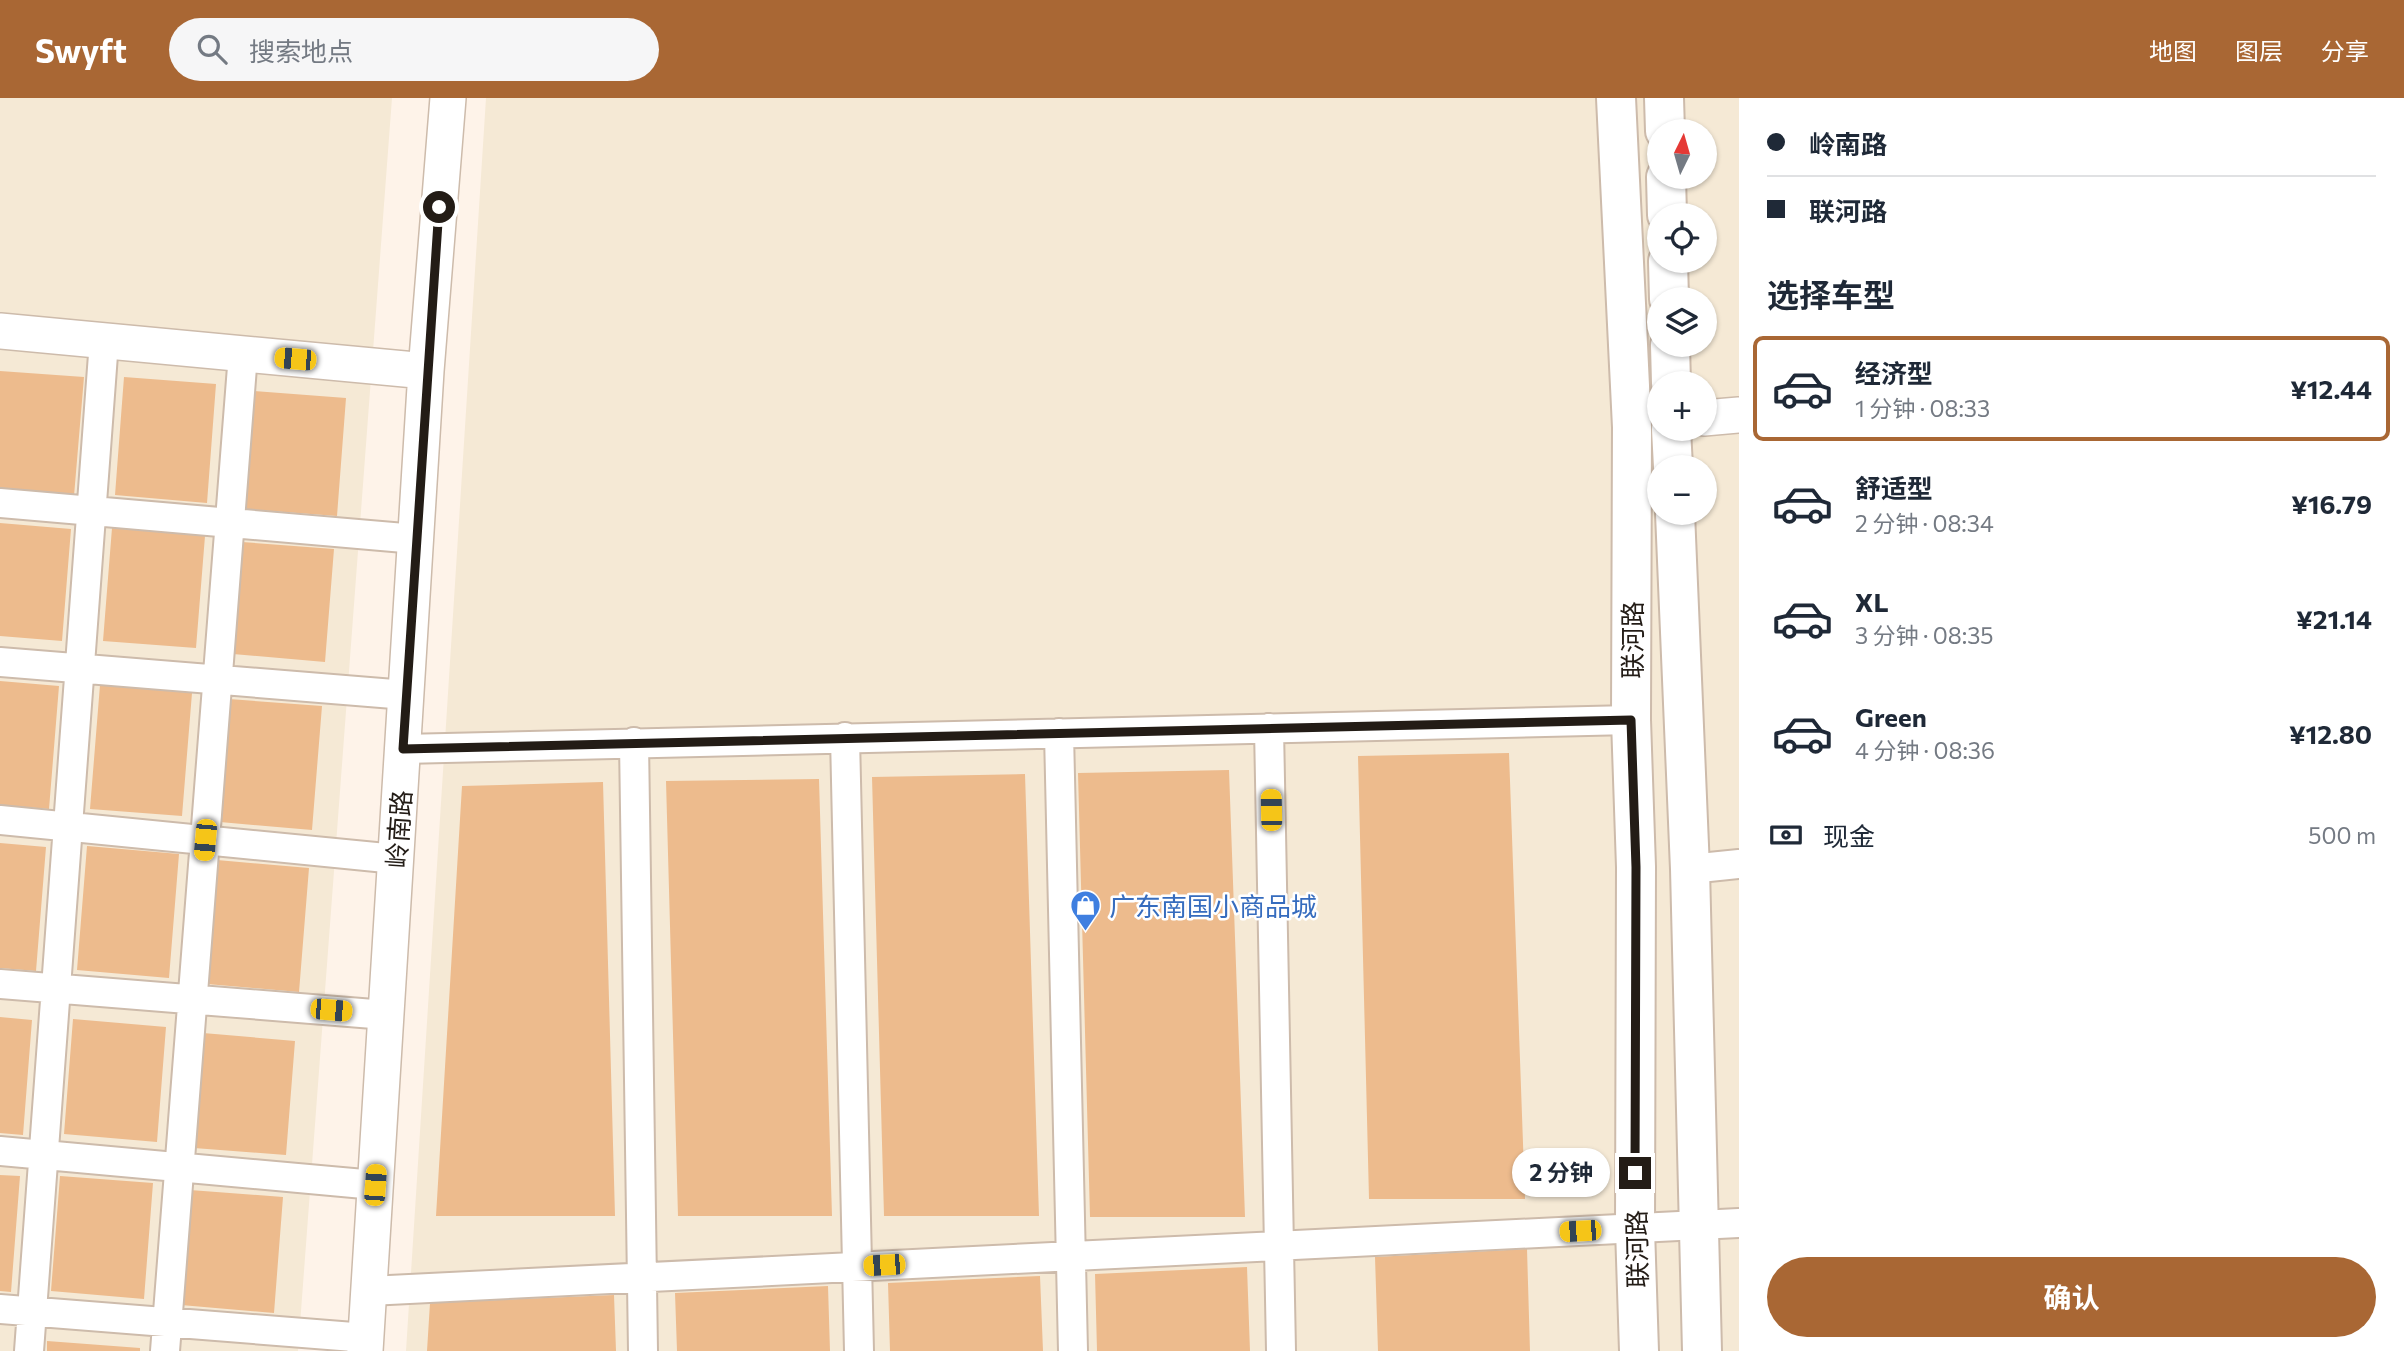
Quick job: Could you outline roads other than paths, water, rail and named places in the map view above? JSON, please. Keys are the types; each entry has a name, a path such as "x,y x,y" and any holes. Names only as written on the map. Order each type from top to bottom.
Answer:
{"main road":[{"name":"联河路","path":"1616,98 1646,425 1631,720 1636,867 1635,1229 1639,1351"},
{"path":"1664,98 1665,119"},
{"path":"1676,525 1690,869 1702,1351"}],"street":[{"name":"岭南路","path":"366,1345 426,371 448,98"},
{"path":"0,331 426,371"},
{"path":"29,1351 104,341"},
{"path":"165,1351 243,354"},
{"path":"1717,417 1739,415"},
{"path":"0,503 416,540"},
{"path":"0,662 406,695"},
{"path":"403,749 1631,720"},
{"path":"1269,728 1281,1351"},
{"path":"1059,733 1073,1351"},
{"path":"845,737 859,1351"},
{"path":"634,742 643,1351"},
{"path":"0,820 396,859"},
{"path":"1690,869 1739,864"},
{"path":"0,984 386,1015"},
{"path":"0,1151 375,1185"},
{"path":"369,1291 1739,1223"},
{"path":"0,1309 167,1322 366,1345"}],"place":[{"name":"广东南国小商品城","path":"1086,932"}]}
